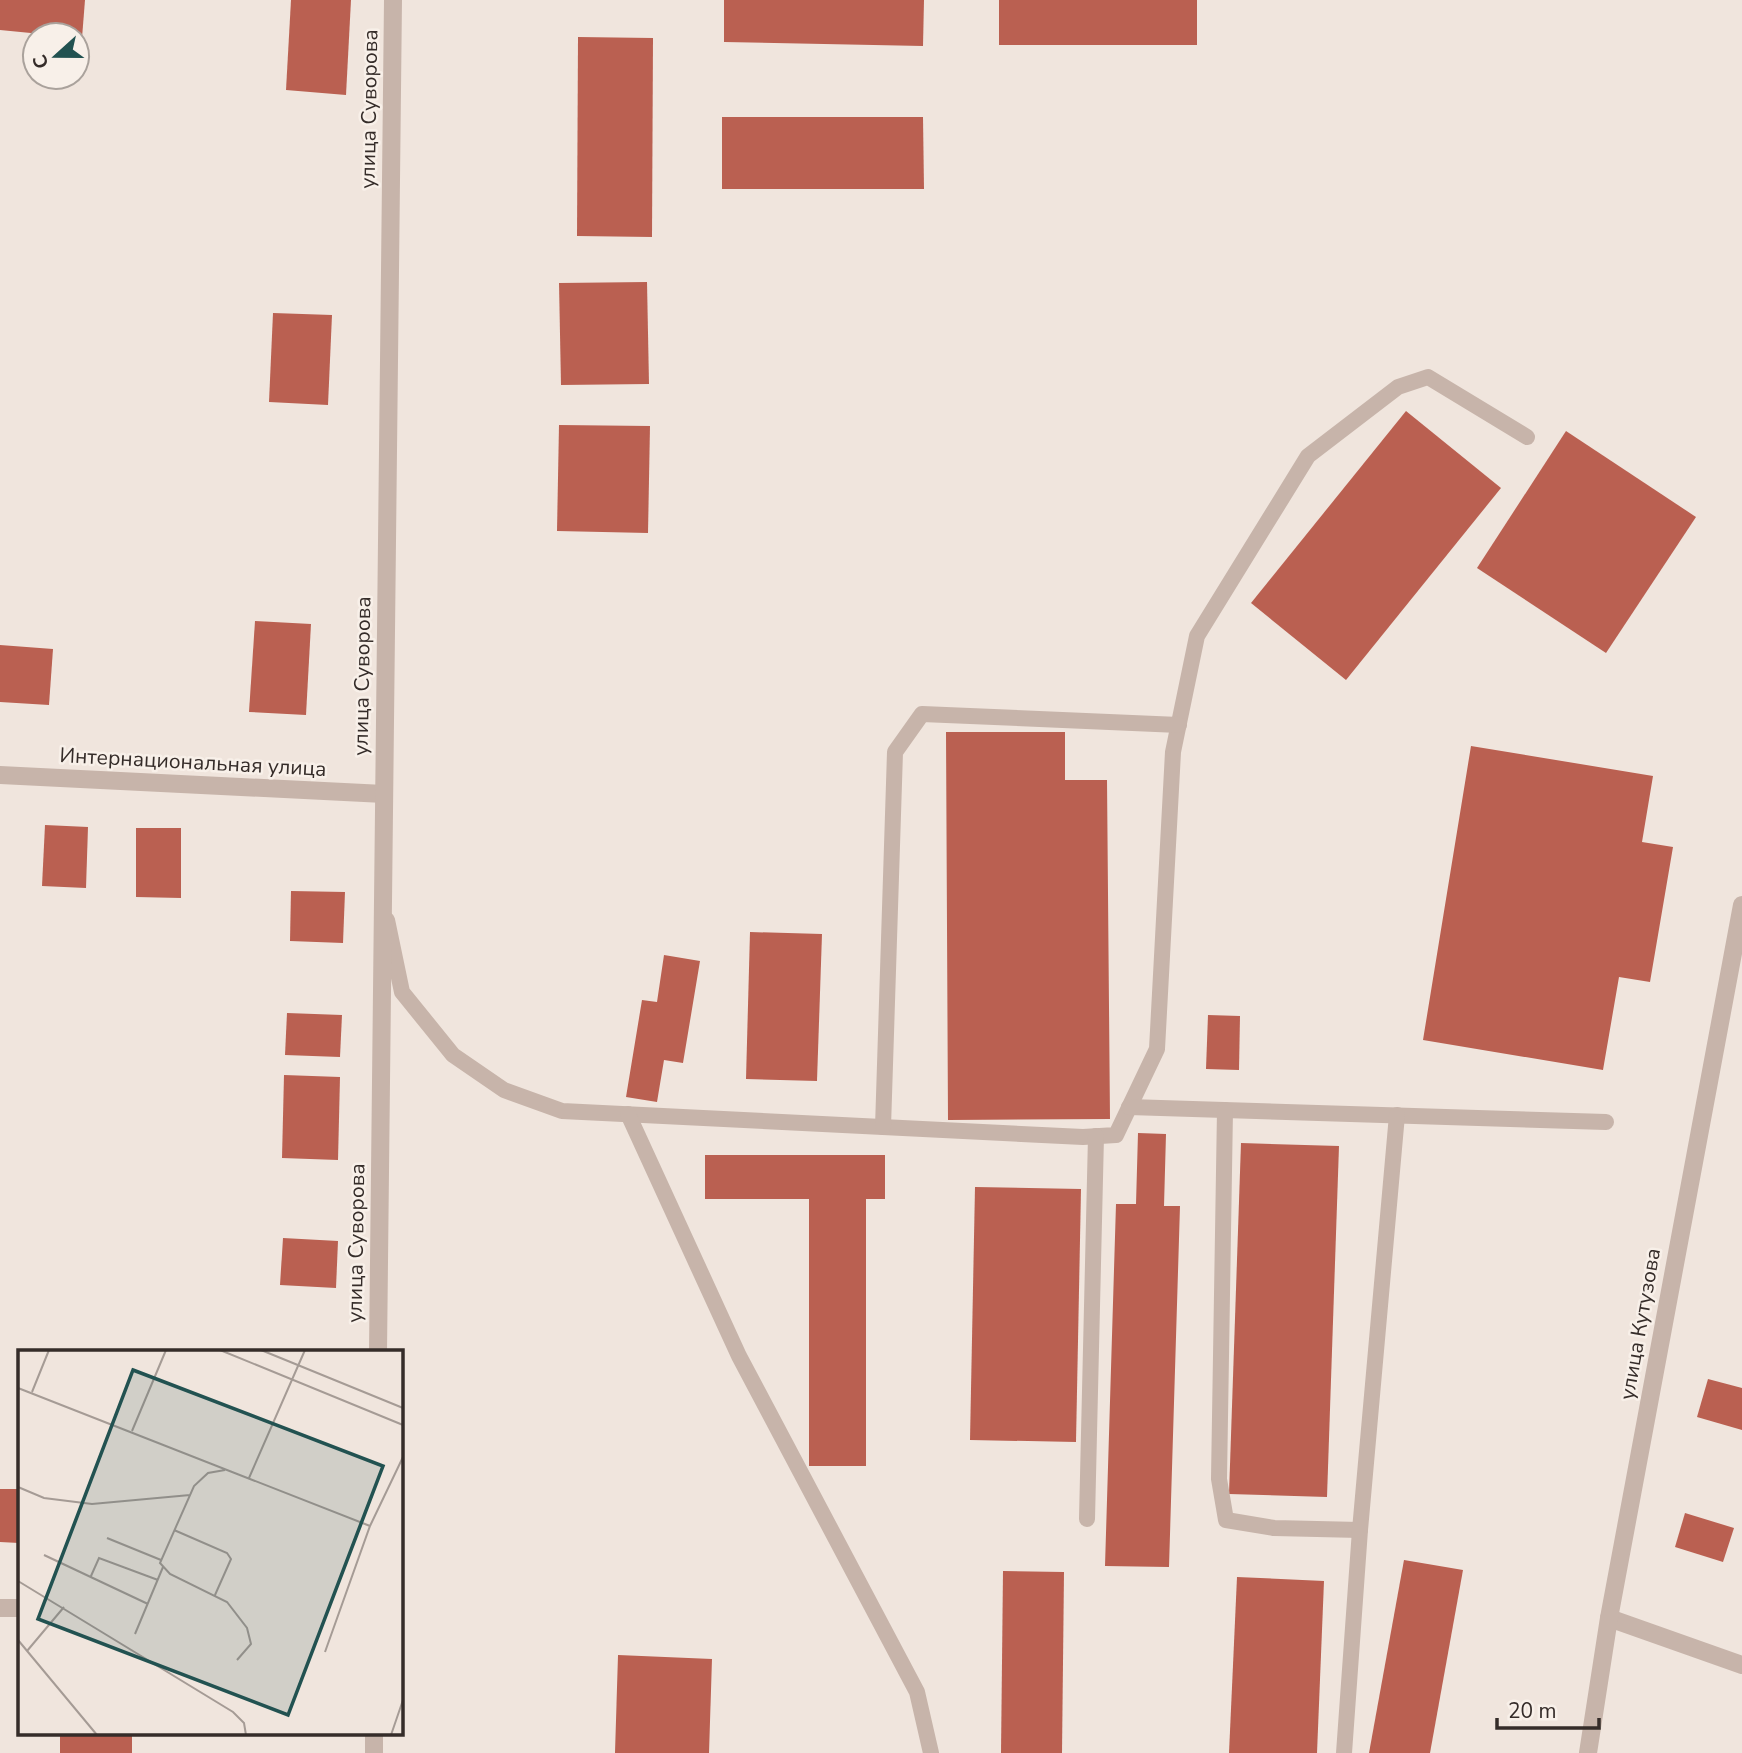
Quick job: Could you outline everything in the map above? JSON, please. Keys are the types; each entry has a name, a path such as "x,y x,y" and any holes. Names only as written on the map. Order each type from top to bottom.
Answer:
{"street":[{"name":"улица Суворова","path":"378,1350 393,0"},
{"name":"Интернациональная улица","path":"0,775 384,794"},
{"name":"улица Кутузова","path":"1588,1753 1609,1618 1742,905"},
{"path":"0,1608 18,1608"},
{"path":"1609,1618 1742,1665"}],"lane":[{"path":"383,901 402,992 453,1055 504,1090 562,1111 1116,1135 1157,1049 1173,752 1197,636 1308,456 1398,387 1428,377 1527,437"},
{"path":"883,1127 895,752 922,714 1179,725"},
{"path":"1129,1107 1606,1122"},
{"path":"1225,1110 1219,1479 1226,1520 1274,1528 1360,1530"},
{"path":"628,1114 739,1356 917,1692 931,1753"},
{"path":"1343,1753 1397,1115"},
{"path":"1087,1519 1096,1136"}],"building":[{"path":"0,0 85,0 83,21 21,21 21,32 0,30"},
{"path":"291,0 351,0 346,95 286,90"},
{"path":"724,0 924,0 923,46 724,42"},
{"path":"999,0 1197,0 1197,45 999,45"},
{"path":"578,37 653,38 652,237 577,236"},
{"path":"722,117 923,117 924,189 722,189"},
{"path":"647,282 649,384 561,385 559,283"},
{"path":"273,313 332,315 328,405 269,402"},
{"path":"1406,411 1501,488 1346,680 1251,603"},
{"path":"559,425 650,426 648,533 557,531"},
{"path":"1566,431 1696,517 1606,653 1477,568"},
{"path":"255,621 311,624 306,715 249,712"},
{"path":"0,645 53,649 49,705 0,702"},
{"path":"946,732 1065,732 1065,780 1107,780 1110,1119 948,1120"},
{"path":"1471,746 1653,776 1642,842 1673,847 1650,982 1619,977 1603,1070 1423,1040"},
{"path":"45,825 88,827 86,888 42,886"},
{"path":"136,828 181,828 181,898 136,897"},
{"path":"291,891 345,892 343,943 290,941"},
{"path":"750,932 822,934 817,1081 746,1079"},
{"path":"664,955 700,961 683,1063 664,1060 657,1102 626,1097 642,1000 657,1002"},
{"path":"287,1013 342,1015 340,1057 285,1055"},
{"path":"1208,1015 1240,1016 1239,1070 1206,1069"},
{"path":"284,1075 340,1077 338,1160 282,1158"},
{"path":"1138,1133 1166,1134 1164,1206 1180,1206 1169,1567 1105,1566 1116,1204 1136,1204"},
{"path":"1241,1143 1339,1146 1327,1497 1229,1494"},
{"path":"705,1155 885,1155 885,1199 866,1199 866,1466 809,1466 809,1199 705,1199"},
{"path":"975,1187 1081,1189 1076,1442 970,1440"},
{"path":"283,1238 338,1241 336,1288 280,1285"},
{"path":"1708,1379 1742,1388 1742,1430 1697,1417"},
{"path":"0,1489 18,1489 18,1543 0,1542"},
{"path":"1685,1513 1734,1528 1723,1562 1675,1547"},
{"path":"1404,1560 1463,1570 1430,1753 1369,1753"},
{"path":"1003,1571 1064,1572 1062,1753 1001,1753"},
{"path":"1237,1577 1324,1581 1317,1753 1229,1753"},
{"path":"618,1655 712,1659 709,1753 615,1753"},
{"path":"60,1736 132,1736 132,1753 60,1753"}]}
